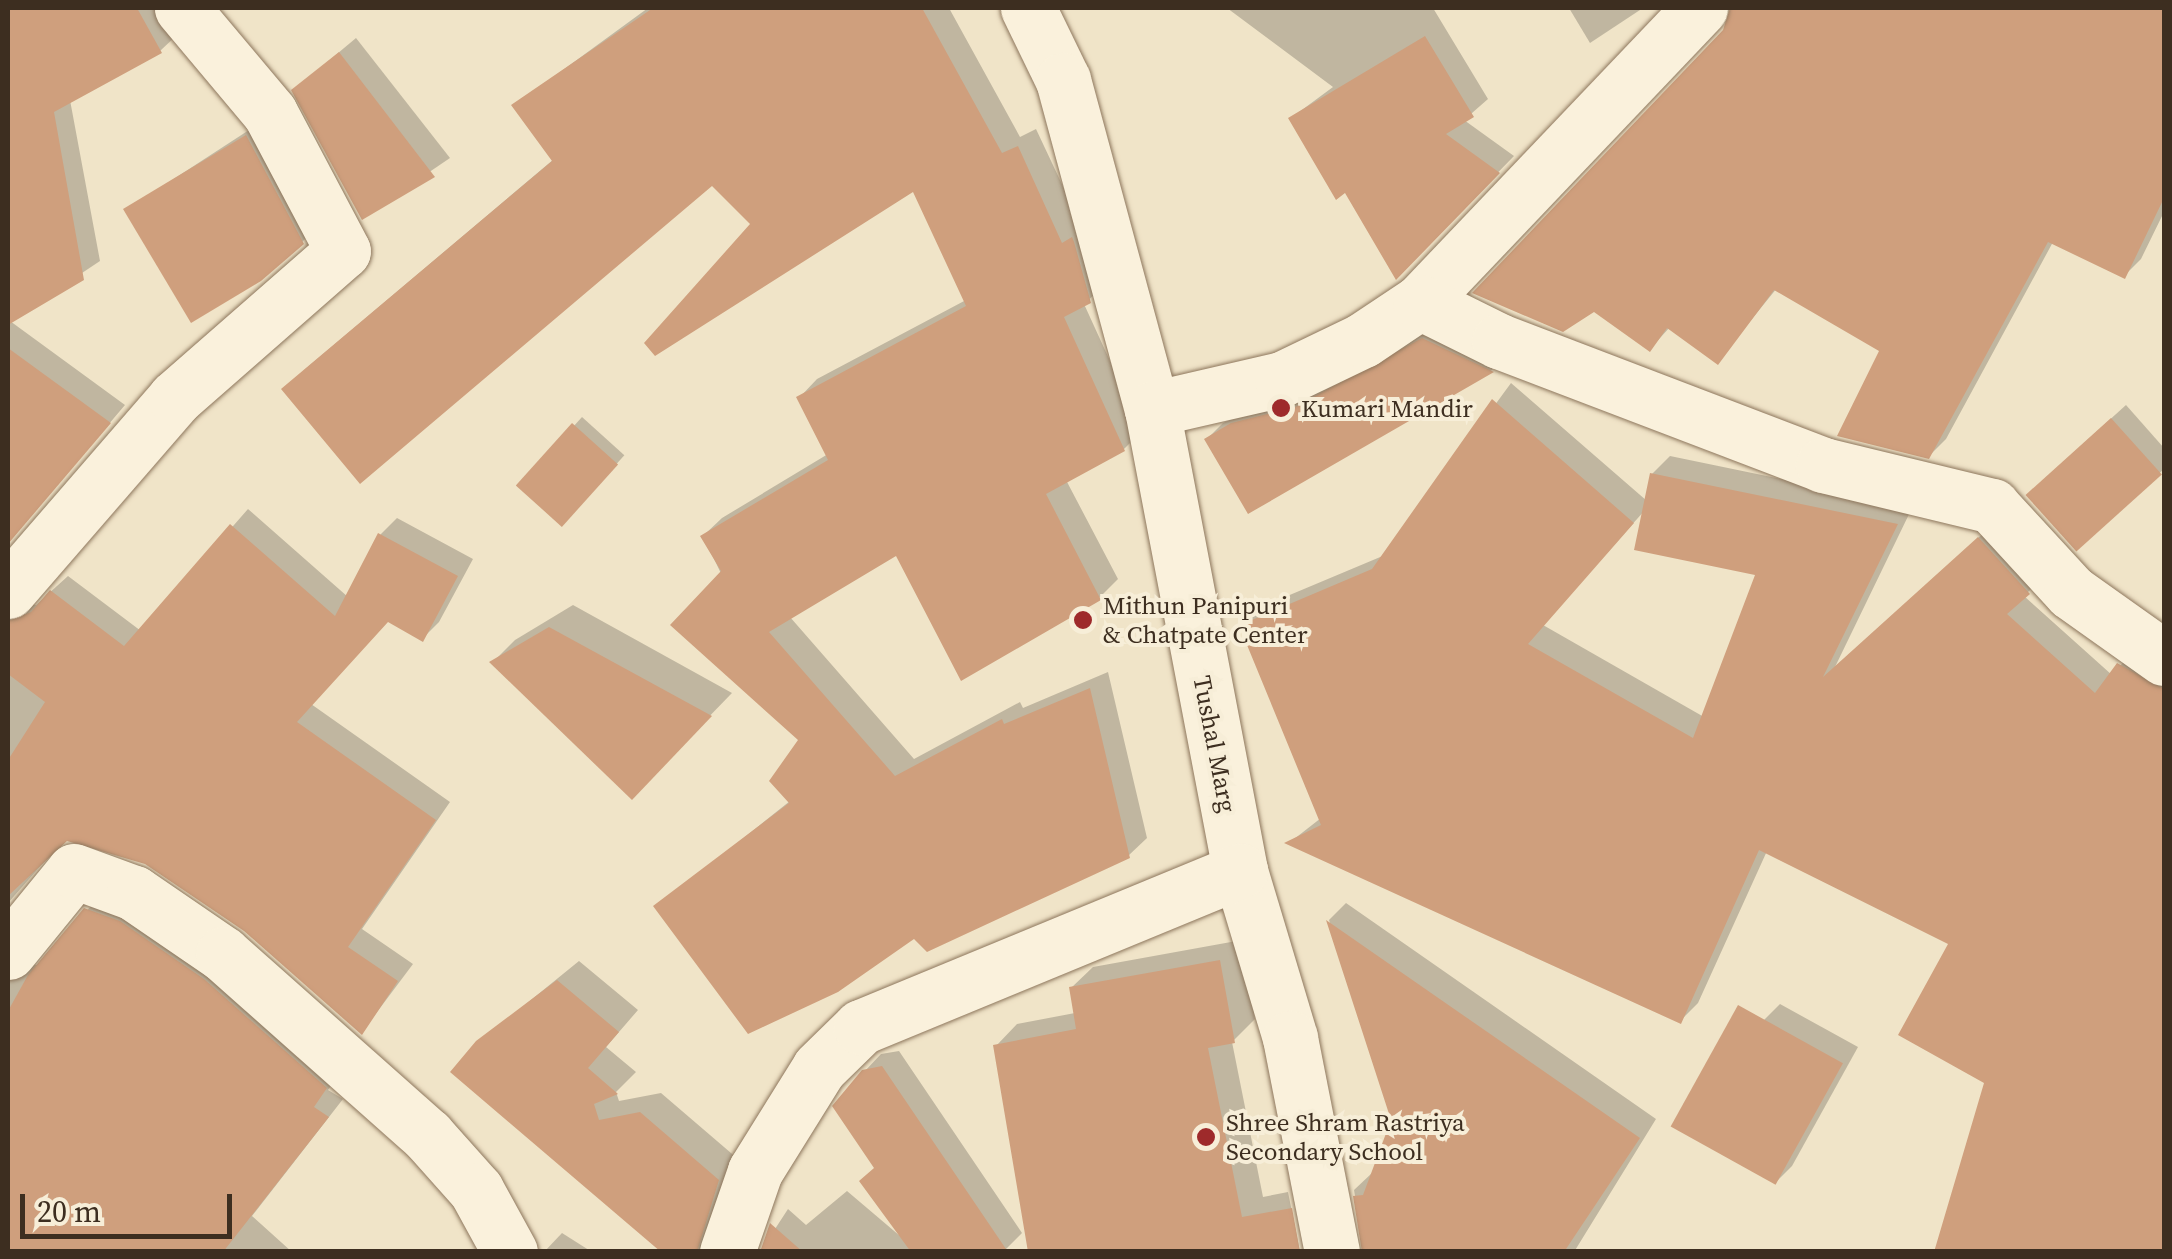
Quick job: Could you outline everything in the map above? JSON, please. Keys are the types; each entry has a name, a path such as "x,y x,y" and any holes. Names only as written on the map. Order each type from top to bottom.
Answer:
{"street":[{"path":"8,590 175,398 342,251 270,113 182,8"},
{"name":"Tushal Marg","path":"1028,8 1064,80 1152,408 1240,871 1290,1038 1332,1252"},
{"path":"1152,408 1282,378 1364,340 1420,302 1700,8"},
{"path":"1420,302 1499,340 1823,465 1992,506 2072,592 2164,658"},
{"path":"8,952 74,871 134,893 223,954 427,1136 476,1190 510,1252"},
{"path":"728,1252 755,1171 819,1068 861,1028 1240,871"}],"building":[{"path":"8,8 137,8 162,53 54,112 84,280 8,325"},
{"path":"653,8 922,8 1002,153 1018,146 1062,243 1072,237 1091,303 1064,317 1125,451 1046,494 1101,600 961,681 896,556 769,632 895,776 1002,719 1004,724 1090,688 1130,858 927,952 914,939 838,992 748,1034 653,906 789,803 769,781 798,740 670,625 721,571 700,536 828,460 796,397 966,306 913,192 655,356 644,343 750,224 712,186 360,484 281,389 552,161 511,105"},
{"path":"1730,8 2164,8 2164,198 2125,279 2048,242 1929,459 1837,436 1879,351 1774,290 1718,365 1667,328 1650,352 1594,312 1563,332 1472,293 1723,30"},
{"path":"1425,36 1474,117 1446,134 1500,173 1396,280 1345,193 1336,200 1288,118"},
{"path":"339,52 435,177 362,220 291,90"},
{"path":"246,135 304,244 261,281 191,323 123,209"},
{"path":"1422,338 1494,372 1248,514 1204,439 1231,423 1295,407"},
{"path":"8,348 111,423 8,544"},
{"path":"1492,399 1634,523 1528,644 1693,738 1755,575 1634,550 1650,473 1898,524 1823,677 1978,537 2030,594 2007,614 2095,693 2117,663 2164,689 2164,1252 1934,1252 1984,1083 1898,1035 1948,944 1759,850 1681,1024 1284,843 1321,825 1247,645 1247,622 1372,569"},
{"path":"2111,418 2162,474 2076,551 2026,495"},
{"path":"572,423 618,464 562,527 516,485"},
{"path":"230,524 335,616 378,533 458,576 423,642 388,622 297,722 436,820 348,947 398,981 362,1035 244,931 145,864 67,841 8,896 8,760 45,702 8,674 8,621 31,612 50,590 124,646"},
{"path":"549,627 712,716 632,800 489,662"},
{"path":"84,908 120,921 204,979 327,1088 314,1107 329,1117 223,1252 8,1252 8,1011 28,975"},
{"path":"1326,920 1640,1138 1564,1252 1362,1252 1353,1196 1363,1195 1391,1120"},
{"path":"1220,960 1235,1043 1208,1048 1242,1217 1292,1208 1300,1252 1028,1252 993,1045 1076,1029 1069,987"},
{"path":"557,980 619,1032 588,1068 618,1094 594,1104 599,1120 640,1112 719,1180 697,1252 661,1252 450,1072 476,1041"},
{"path":"1738,1005 1843,1063 1776,1185 1671,1127"},
{"path":"882,1066 1008,1252 911,1252 859,1181 874,1168 832,1106 862,1070"},
{"path":"770,1223 803,1252 760,1252"}],"place":[{"name":"Kumari Mandir","path":"1281,408"},
{"name":"Mithun Panipuri & Chatpate Center","path":"1083,620"},
{"name":"Shree Shram Rastriya Secondary School","path":"1206,1137"}]}
